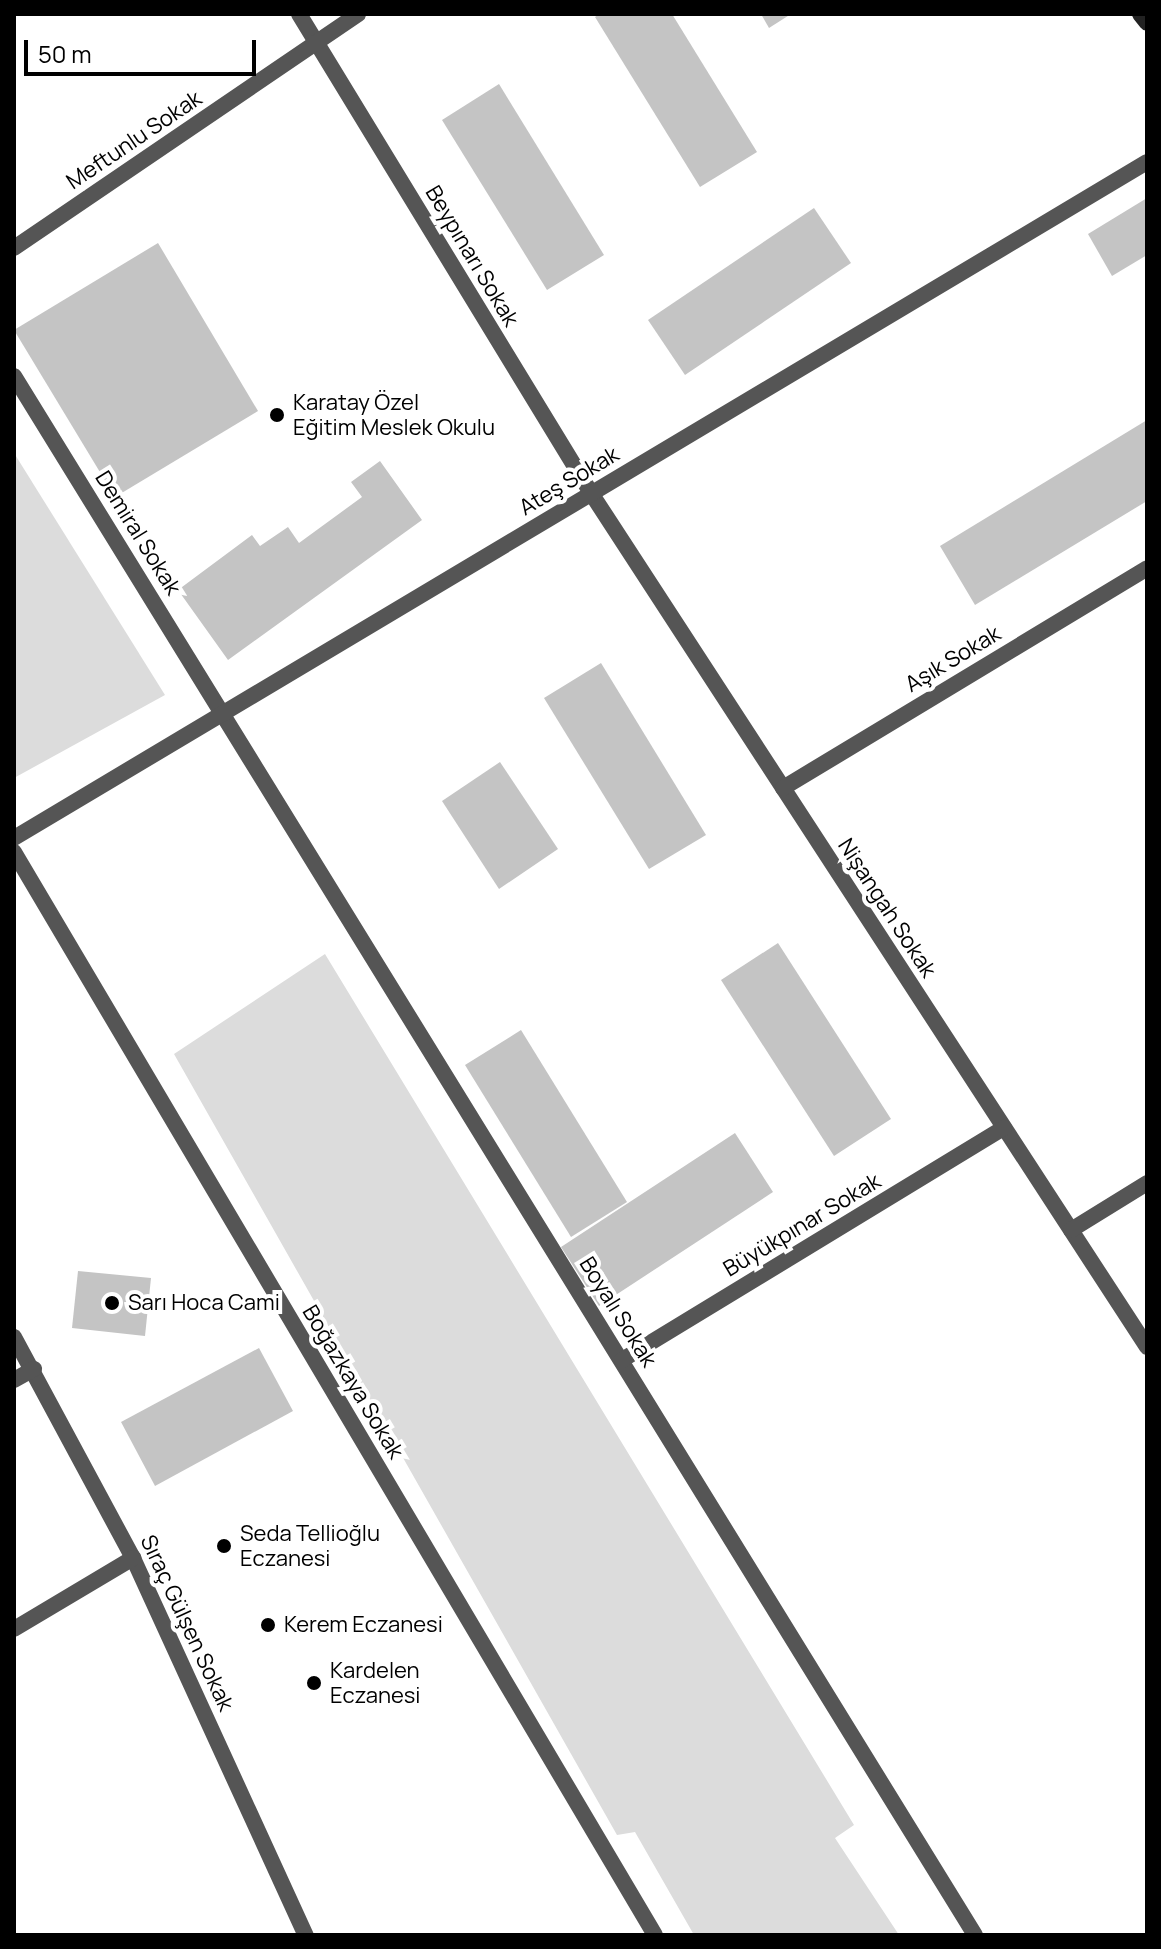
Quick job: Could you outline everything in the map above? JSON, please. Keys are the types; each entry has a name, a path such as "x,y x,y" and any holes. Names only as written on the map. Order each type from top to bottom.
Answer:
{"main road":[{"path":"1140,14 1147,23"}],"street":[{"name":"Beypınarı Sokak","path":"299,14 591,493"},
{"name":"Meftunlu Sokak","path":"14,248 358,14"},
{"name":"Ateş Sokak","path":"14,838 1147,162"},
{"name":"Demiral Sokak","path":"14,376 224,713"},
{"name":"Nişangah Sokak","path":"591,493 1147,1347"},
{"name":"Aşık Sokak","path":"783,788 1147,568"},
{"name":"Boyalı Sokak","path":"224,713 975,1935"},
{"name":"Boğazkaya Sokak","path":"14,852 655,1935"},
{"name":"Büyükpınar Sokak","path":"622,1360 1004,1128"},
{"path":"1071,1230 1147,1183"},
{"name":"Sıraç Gülşen Sokak","path":"14,1337 34,1369 133,1558 306,1935"},
{"path":"14,1380 34,1369"},
{"path":"14,1629 133,1558"}],"shaded area":[{"path":"14,453 165,695 14,778"},
{"path":"325,954 854,1825 835,1838 899,1935 694,1935 635,1832 617,1835 174,1054"}],"building":[{"path":"599,14 672,14 757,152 700,187 595,17"},
{"path":"761,14 791,14 769,28"},
{"path":"499,84 604,255 547,290 442,120"},
{"path":"1147,198 1147,255 1112,276 1088,234"},
{"path":"814,208 851,263 685,375 648,320"},
{"path":"158,243 258,411 115,497 14,330"},
{"path":"1147,420 1147,501 975,605 940,546"},
{"path":"380,461 422,520 228,660 178,590 252,535 260,546 288,527 299,543 362,497 351,482"},
{"path":"601,663 706,835 649,869 544,698"},
{"path":"500,762 558,849 499,889 442,801"},
{"path":"778,943 891,1119 834,1156 721,980"},
{"path":"521,1030 627,1202 571,1237 465,1065"},
{"path":"735,1133 773,1192 599,1306 561,1247"},
{"name":"Sarı Hoca Cami","path":"78,1271 151,1278 145,1336 72,1328"},
{"path":"259,1348 293,1411 155,1486 121,1422"}],"place":[{"name":"Karatay Özel Eğitim Meslek Okulu","path":"277,415"},
{"name":"Sarı Hoca Cami","path":"112,1303"},
{"name":"Seda Tellioğlu Eczanesi","path":"224,1546"},
{"name":"Kerem Eczanesi","path":"268,1625"},
{"name":"Kardelen Eczanesi","path":"314,1683"}]}
